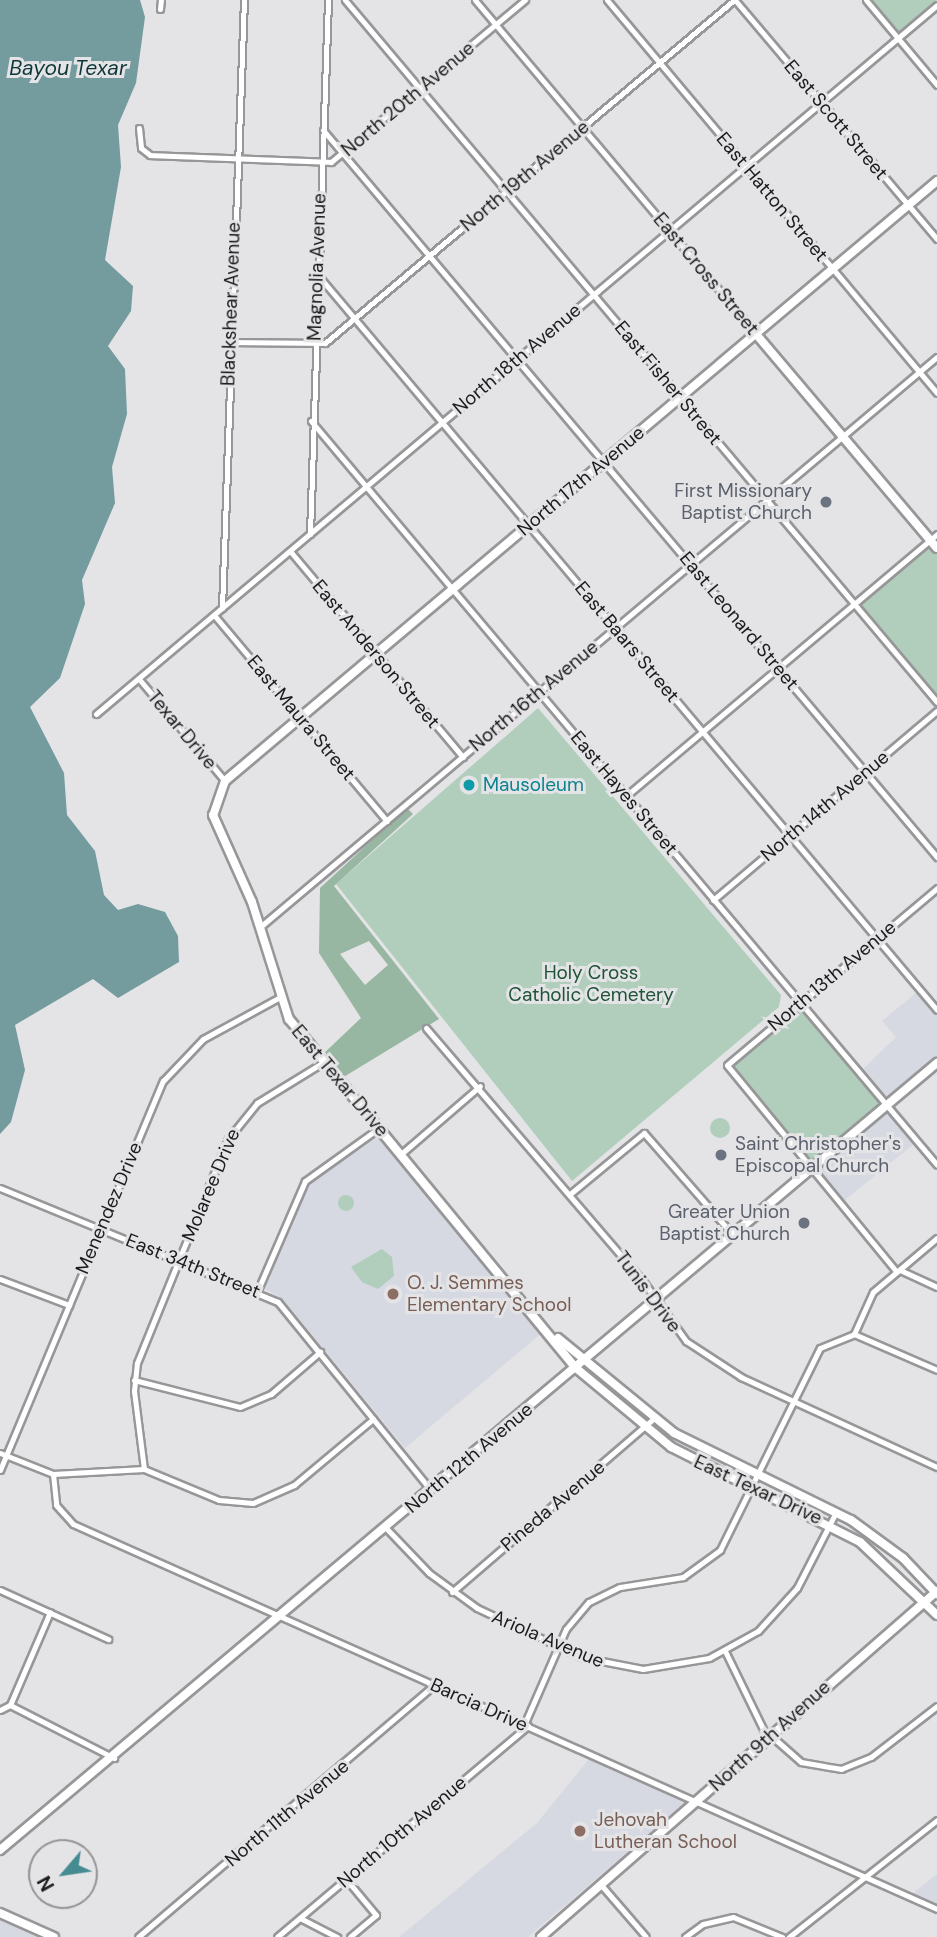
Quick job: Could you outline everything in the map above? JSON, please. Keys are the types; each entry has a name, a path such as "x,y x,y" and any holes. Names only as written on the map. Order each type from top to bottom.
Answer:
{"street":[{"path":"160,9 161,0"},
{"name":"Blackshear Avenue","path":"222,608 229,342 244,0"},
{"name":"Magnolia Avenue","path":"310,534 310,421 328,0"},
{"name":"East Fisher Street","path":"345,0 937,702"},
{"name":"East Cross Street","path":"475,0 756,334 933,537 937,548"},
{"name":"North 20th Avenue","path":"139,128 141,148 150,155 321,163 344,153 525,0"},
{"name":"East Hatton Street","path":"607,0 937,393"},
{"name":"North 19th Avenue","path":"314,346 355,320 734,0"},
{"name":"East Scott Street","path":"734,0 937,239"},
{"path":"866,0 937,85"},
{"name":"North 18th Avenue","path":"96,714 937,5"},
{"name":"East Leonard Street","path":"323,130 937,857"},
{"name":"North 17th Avenue","path":"225,781 937,181"},
{"name":"East Baars Street","path":"317,274 937,1010"},
{"path":"229,342 314,346"},
{"name":"North 16th Avenue","path":"260,928 937,357"},
{"name":"East Hayes Street","path":"310,421 937,1165"},
{"path":"626,796 933,537"},
{"name":"East Anderson Street","path":"290,551 463,757"},
{"name":"East Maura Street","path":"214,615 387,821"},
{"name":"Texar Drive","path":"139,679 225,781"},
{"name":"North 14th Avenue","path":"713,900 937,711"},
{"name":"East Texar Drive","path":"225,781 214,824 260,928 289,1019 558,1338"},
{"name":"North 13th Avenue","path":"811,1169 727,1065 937,888"},
{"name":"Menendez Drive","path":"0,1470 3,1455 172,1068 203,1039 280,997"},
{"name":"Tunis Drive","path":"426,1028 480,1086 570,1194 675,1332 703,1354 937,1468"},
{"name":"Molaree Drive","path":"145,1469 134,1380 179,1261 239,1121 324,1062"},
{"name":"North 12th Avenue","path":"0,1850 114,1758 937,1063"},
{"path":"401,1154 480,1086"},
{"path":"257,1292 305,1181 379,1128"},
{"path":"570,1194 644,1133 733,1235"},
{"path":"811,1169 898,1270 937,1287"},
{"name":"East 34th Street","path":"0,1188 257,1292 286,1310 431,1490"},
{"path":"526,1726 572,1619 598,1596 671,1581 705,1564 728,1538 791,1399 816,1351 854,1334 869,1298 937,1238"},
{"path":"0,1279 69,1305"},
{"path":"854,1334 937,1370"},
{"path":"558,1338 586,1359"},
{"path":"558,1338 576,1368"},
{"path":"134,1380 240,1407 271,1394 320,1352"},
{"name":"East Texar Drive","path":"586,1359 653,1419 757,1476 836,1512 891,1547 936,1592"},
{"name":"East Texar Drive","path":"576,1368 645,1429 751,1488 831,1523 875,1552 926,1600 937,1615"},
{"path":"3,1455 53,1474 145,1469 219,1500 266,1500 294,1485 373,1419"},
{"name":"Pineda Avenue","path":"452,1592 645,1429 653,1419"},
{"name":"Barcia Drive","path":"53,1474 56,1505 73,1524 937,1909"},
{"name":"Ariola Avenue","path":"386,1528 452,1592 558,1647 643,1669 725,1651 786,1604 836,1512"},
{"path":"0,1590 108,1639"},
{"name":"North 9th Avenue","path":"541,1937 698,1802 767,1734 936,1592"},
{"path":"0,1710 10,1705 50,1612"},
{"path":"725,1651 767,1734 801,1762 841,1769 871,1757 937,1706"},
{"name":"North 11th Avenue","path":"138,1937 434,1685"},
{"path":"10,1705 114,1758"},
{"name":"North 10th Avenue","path":"277,1937 526,1726"},
{"path":"789,1937 937,1820"},
{"path":"346,1879 376,1915 350,1937"},
{"path":"602,1886 646,1937"},
{"path":"0,1913 54,1937"},
{"path":"685,1937 712,1920 733,1917 782,1937"},
{"path":"300,1918 337,1937"}],"shaded area":[{"path":"917,992 937,1016 937,1059 888,1100 862,1070 896,1037 882,1021"},
{"path":"886,1110 914,1144 842,1202 815,1168"},
{"name":"O. J. Semmes Elementary School","path":"380,1136 543,1332 405,1448 283,1299 265,1289 310,1182"},
{"path":"589,1759 686,1802 528,1937 399,1937 537,1823"},
{"path":"937,1874 937,1905 912,1894"},
{"path":"0,1917 46,1937 0,1937"}],"green space":[{"path":"871,0 937,0 899,33"},
{"path":"930,545 937,554 937,695 861,604"},
{"name":"Holy Cross Catholic Cemetery","path":"538,708 781,995 779,1007 572,1181 336,884"},
{"path":"407,808 413,814 334,886 439,1019 342,1078 322,1055 361,1018 319,953 320,888","holes":["369,941 388,965 365,985 340,954"]},
{"path":"801,1003 886,1105 812,1167 727,1065"},
{"path":"720,1118 727,1121 730,1128 727,1135 720,1138 713,1135 710,1128 713,1121"},
{"path":"343,1195 349,1195 354,1203 352,1209 343,1211 338,1206 338,1200"},
{"path":"382,1249 392,1257 394,1276 378,1289 362,1282 351,1267"}],"water":[{"name":"Bayou Texar","path":"0,0 140,0 145,17 136,83 118,125 121,167 105,260 133,286 131,311 108,346 125,369 127,414 112,467 115,503 82,580 85,604 60,678 30,707 64,773 67,815 95,851 104,895 118,910 138,904 165,912 178,936 179,962 118,998 93,979 15,1025 25,1070 11,1122 0,1134"}],"place":[{"name":"First Missionary Baptist Church","path":"826,502"},
{"name":"Mausoleum","path":"469,785"},
{"name":"Saint Christopher's Episcopal Church","path":"721,1155"},
{"name":"Greater Union Baptist Church","path":"804,1223"},
{"name":"O. J. Semmes Elementary School","path":"393,1294"},
{"name":"Jehovah Lutheran School","path":"580,1831"}]}
